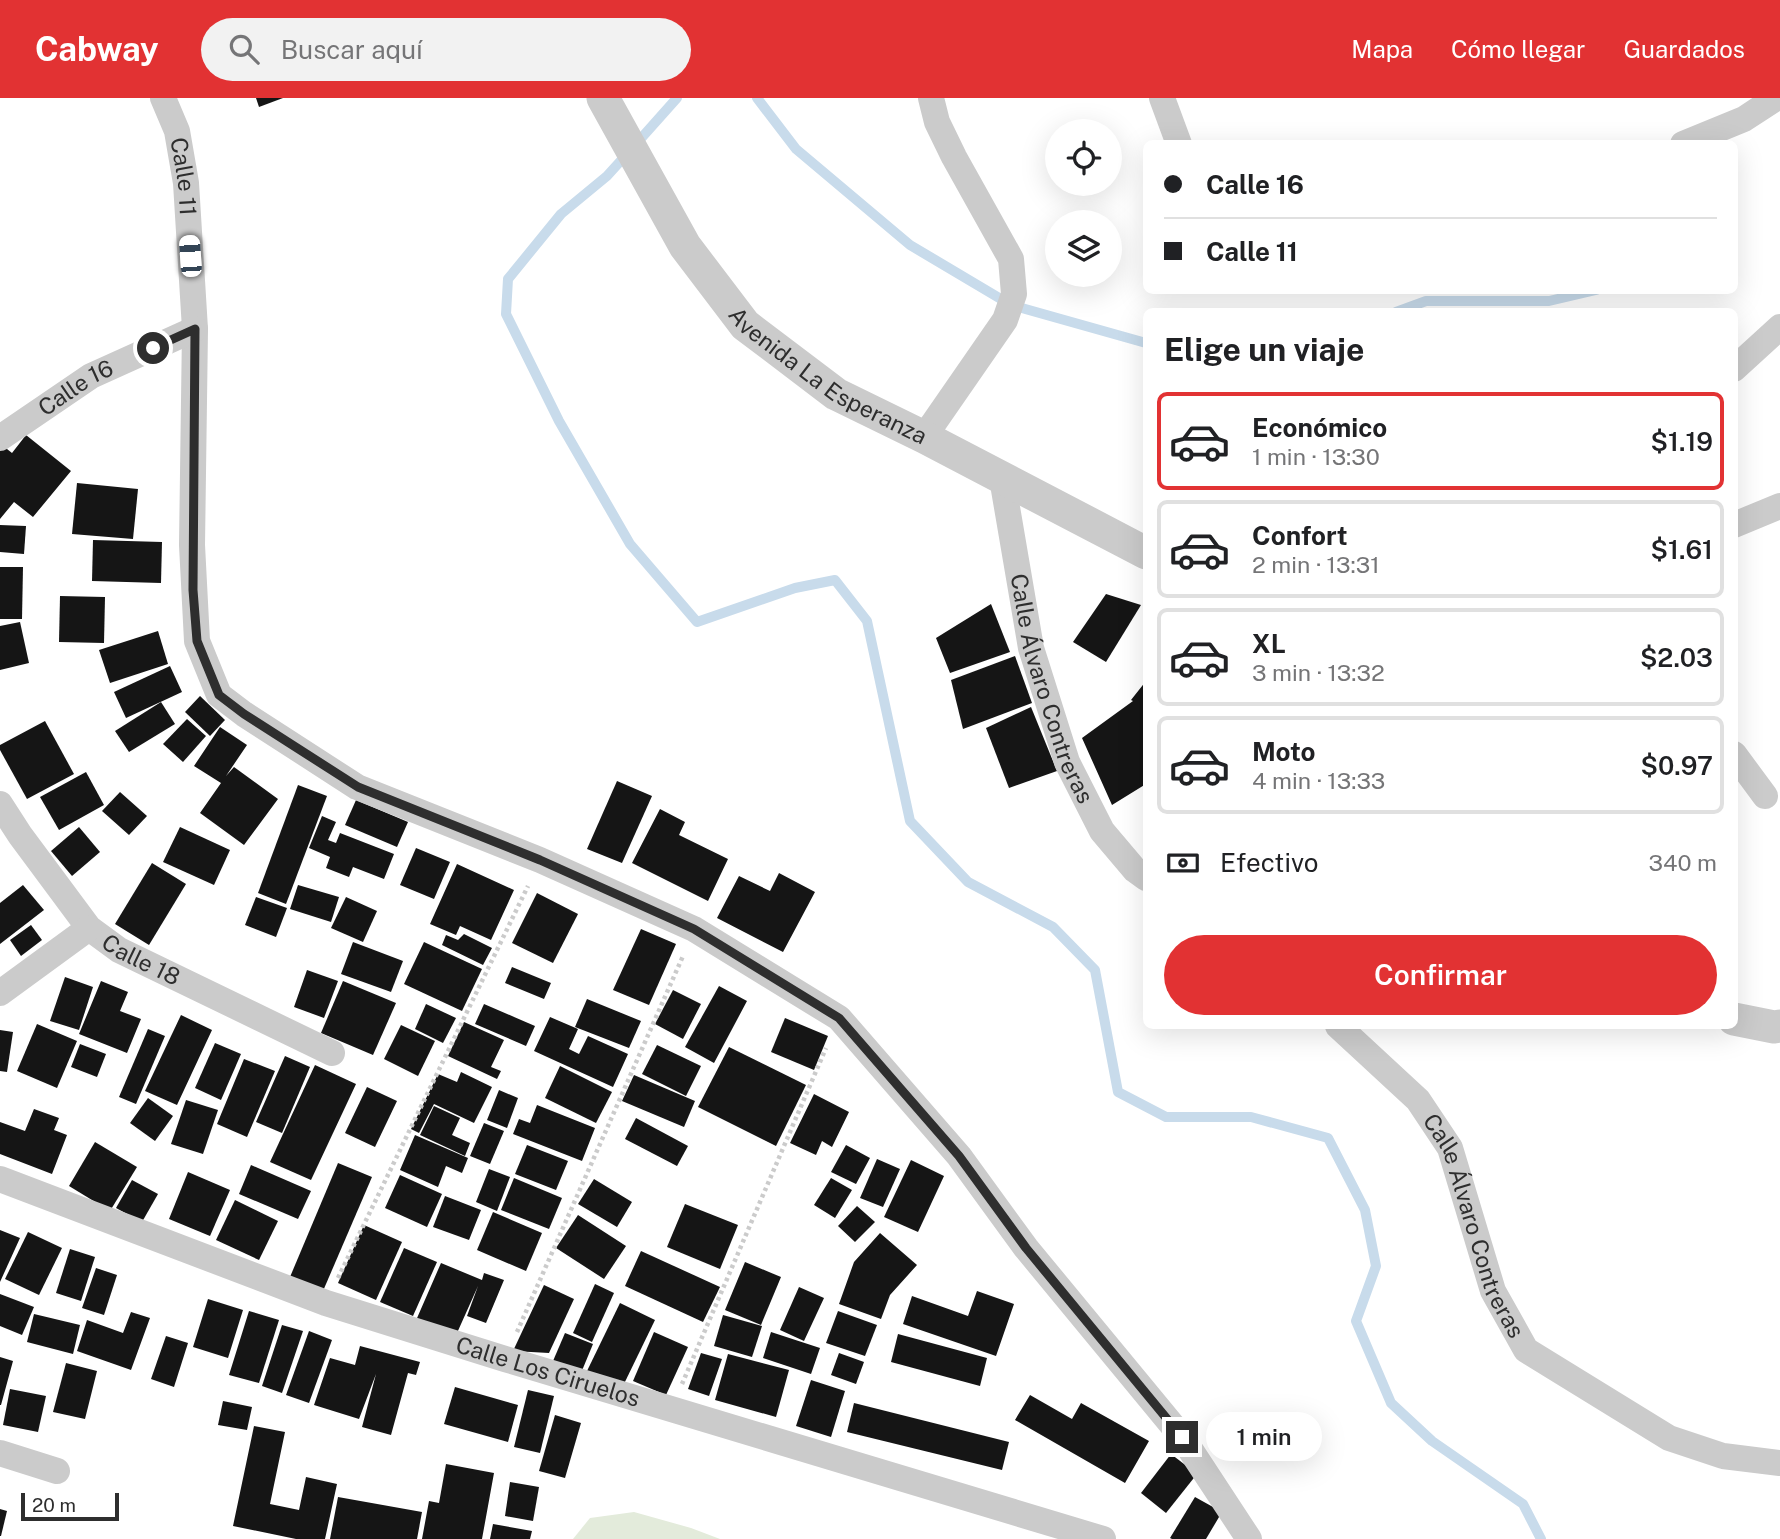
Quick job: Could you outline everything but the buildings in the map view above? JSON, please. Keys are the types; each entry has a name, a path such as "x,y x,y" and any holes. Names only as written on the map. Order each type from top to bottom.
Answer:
{"street":[{"name":"Calle 11","path":"163,98 177,131 186,183 195,329 193,590 197,641 219,695 358,787 540,860 694,929 839,1018 959,1156 1026,1248 1182,1437 1249,1539"},
{"name":"Avenida La Esperanza","path":"603,98 685,246 745,325 836,394 1143,551"},
{"path":"924,437 997,333 1005,320 1014,294 1011,259 954,157 937,122 931,98"},
{"path":"1162,98 1178,140"},
{"path":"1693,140 1744,119 1776,98"},
{"path":"1738,365 1780,327"},
{"name":"Calle 16","path":"0,439 92,376 195,329"},
{"name":"Calle Álvaro Contreras","path":"1002,478 1031,648 1067,762 1102,831 1143,876"},
{"path":"1738,523 1780,506"},
{"path":"1738,759 1765,796"},
{"name":"Calle 18","path":"0,804 89,928 119,950 332,1053"},
{"path":"0,993 89,928"},
{"path":"1738,1020 1780,1026"},
{"name":"Calle Álvaro Contreras","path":"1341,1029 1418,1100 1450,1148 1493,1292 1526,1350 1669,1438 1723,1456 1780,1463"},
{"name":"Calle Los Ciruelos","path":"0,1179 326,1303 1103,1539"},
{"path":"0,1453 57,1471"}],"path":[{"path":"326,1303 540,860"},
{"path":"505,1359 694,929"},
{"path":"672,1408 839,1018"}],"green space":[{"path":"634,1512 720,1539 573,1539 590,1518"}],"waterway":[{"path":"636,144 677,98"},
{"path":"757,98 796,149 910,245 1011,305 1143,342"},
{"path":"626,155 607,176 561,214 508,279 506,314 559,421 630,544 697,622 795,588 835,580 867,621 910,821 968,882 1053,927 1095,970 1118,1092 1166,1117 1251,1117 1328,1138 1365,1210 1376,1266 1356,1321 1391,1403 1432,1441 1523,1504 1541,1539"},
{"path":"1407,308 1426,301 1549,301 1579,294"}],"route":[{"path":"153,348 195,329 193,590 197,641 219,695 358,787 540,860 694,929 839,1018 959,1156 1026,1248 1182,1437"}]}
